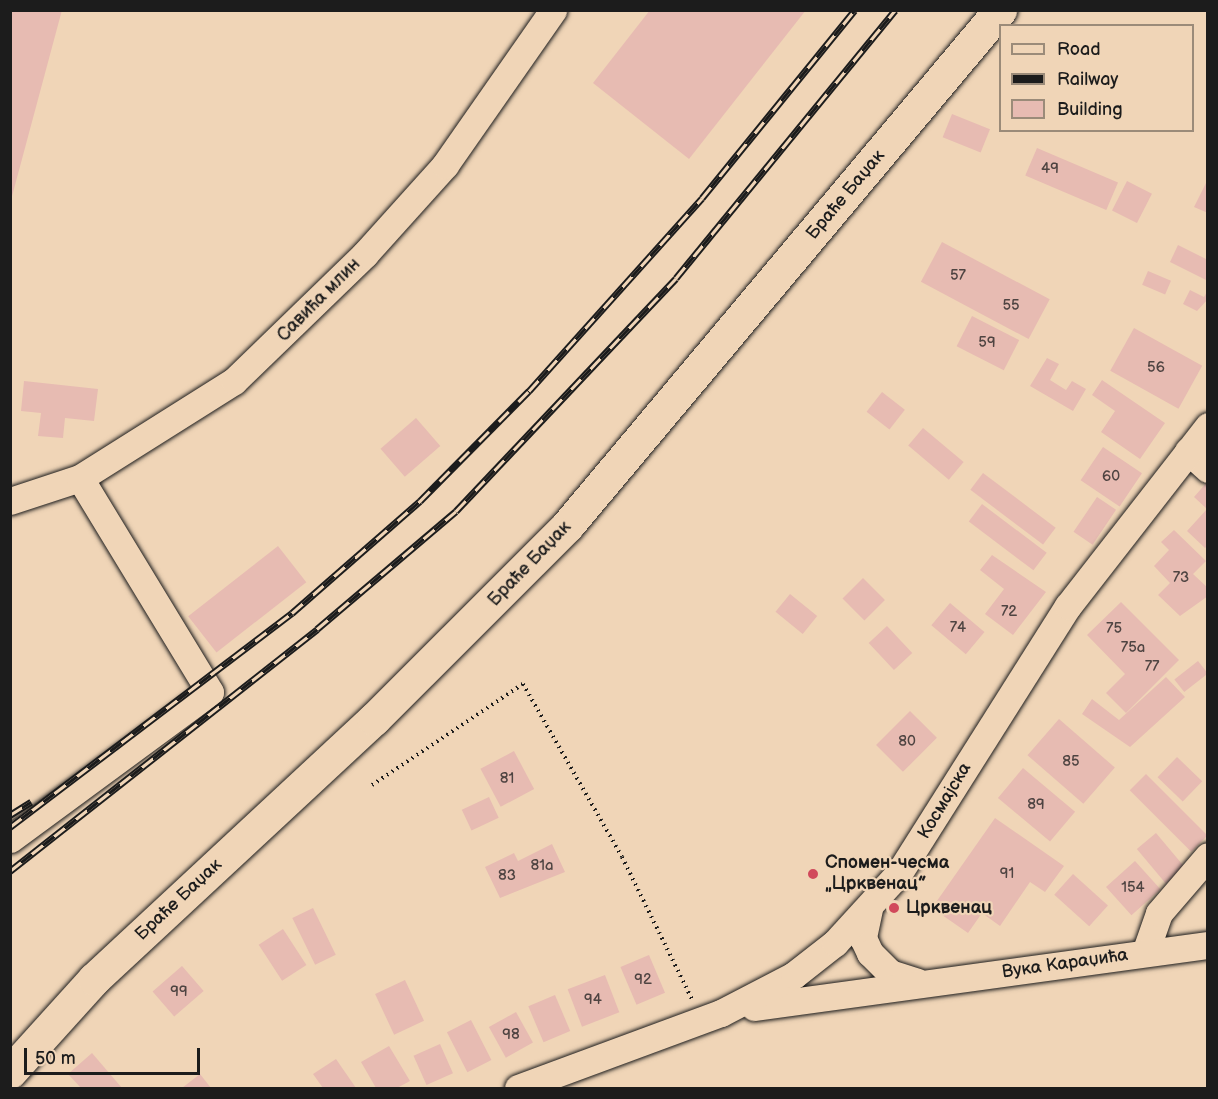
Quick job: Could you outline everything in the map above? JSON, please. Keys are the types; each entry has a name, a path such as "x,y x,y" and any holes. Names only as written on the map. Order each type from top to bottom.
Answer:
{"main road":[{"name":"Браће Баџак","path":"10,1072 79,993 374,719 567,526 1000,10"}],"street":[{"name":"Савића млин","path":"10,501 80,478 234,381 300,319 445,165 553,10"},
{"name":"Космајска","path":"518,1089 712,1016 806,967 869,909 913,854 1068,606 1208,426"},
{"path":"1188,451 1208,469"},
{"path":"10,839 210,692 80,478"},
{"path":"1145,953 1163,906 1208,856"},
{"name":"Вука Караџића","path":"869,909 863,938 870,953 890,973 922,984"},
{"name":"Вука Караџића","path":"712,1016 922,984 1208,945"}],"path":[{"path":"372,785 523,684 712,1016"}],"building":[{"path":"10,10 62,10 11,200 10,200"},
{"path":"650,10 806,10 689,159 593,83"},
{"path":"952,114 990,129 981,153 943,137"},
{"path":"1037,148 1118,182 1106,210 1025,176"},
{"path":"1208,179 1208,213 1194,207"},
{"path":"1127,181 1152,194 1137,223 1112,210"},
{"path":"942,242 1050,299 1029,339 921,282"},
{"path":"1178,245 1208,260 1208,281 1170,262"},
{"path":"1148,271 1171,281 1165,295 1142,285"},
{"path":"1190,290 1204,297 1208,290 1208,299 1197,311 1183,304"},
{"path":"972,316 1019,340 1004,370 957,346"},
{"path":"1134,328 1202,366 1178,409 1110,371"},
{"path":"1047,358 1059,364 1050,380 1066,390 1072,381 1086,389 1073,411 1030,386"},
{"path":"1102,380 1165,423 1140,459 1101,432 1115,411 1092,395"},
{"path":"24,381 98,389 94,421 65,418 63,438 38,436 41,413 21,411"},
{"path":"882,392 905,410 889,430 867,412"},
{"path":"416,418 440,446 405,477 381,449"},
{"path":"923,428 964,462 949,480 908,446"},
{"path":"1103,447 1142,473 1120,506 1081,480"},
{"path":"983,473 1056,528 1043,545 970,490"},
{"path":"1208,481 1208,545 1205,548 1187,531 1207,509 1194,497"},
{"path":"1097,497 1116,510 1093,545 1074,532"},
{"path":"982,504 1047,553 1033,570 969,522"},
{"path":"1174,530 1206,561 1193,574 1208,588 1208,596 1180,616 1158,595 1170,583 1154,566 1169,550 1161,542"},
{"path":"278,546 306,582 216,652 188,616"},
{"path":"992,555 1046,592 1013,635 985,614 1004,589 980,570"},
{"path":"863,578 885,600 864,620 842,599"},
{"path":"790,594 817,616 803,634 776,612"},
{"path":"1121,602 1179,660 1126,713 1106,693 1125,674 1087,635"},
{"path":"950,603 984,632 966,654 931,625"},
{"path":"887,626 912,653 894,670 869,643"},
{"path":"1198,661 1208,674 1184,692 1174,679"},
{"path":"1166,677 1185,697 1130,747 1082,714 1092,699 1119,720"},
{"path":"910,711 937,738 903,772 876,745"},
{"path":"1059,719 1115,768 1083,804 1028,755"},
{"path":"514,751 534,789 501,807 480,769"},
{"path":"1177,757 1202,781 1183,801 1158,777"},
{"path":"1023,768 1075,812 1050,842 998,798"},
{"path":"1146,774 1208,836 1191,852 1130,790"},
{"path":"489,797 499,818 472,831 462,810"},
{"path":"995,818 1064,866 1045,892 1030,882 1000,926 982,913 968,933 932,908"},
{"path":"1156,833 1185,867 1166,884 1137,849"},
{"path":"552,844 565,872 500,898 485,867 514,853 518,861"},
{"path":"1135,861 1160,889 1131,915 1106,887"},
{"path":"1073,874 1108,905 1089,926 1054,895"},
{"path":"313,908 336,955 315,965 292,918"},
{"path":"283,929 306,965 282,981 259,945"},
{"path":"649,955 665,993 636,1005 620,967"},
{"path":"182,966 204,991 174,1016 153,992"},
{"path":"605,975 619,1012 582,1027 568,989"},
{"path":"405,980 424,1021 394,1035 375,994"},
{"path":"555,995 570,1031 544,1042 528,1006"},
{"path":"516,1012 533,1043 506,1058 489,1027"},
{"path":"471,1020 491,1060 467,1072 447,1032"},
{"path":"440,1044 453,1073 427,1085 414,1056"},
{"path":"389,1046 410,1081 397,1088 376,1088 361,1062"},
{"path":"92,1053 122,1088 81,1088 68,1074"},
{"path":"336,1059 356,1088 323,1088 313,1074"},
{"path":"200,1074 211,1088 182,1088"}],"railway":[{"path":"10,827 292,613 420,501 529,391 702,198 855,10"},
{"path":"10,871 317,629 456,511 676,278 895,10"},
{"path":"10,815 31,802"}],"place":[{"name":"Спомен-чесма „Црквенац”","path":"813,874"},
{"name":"Црквенац","path":"894,908"}]}
